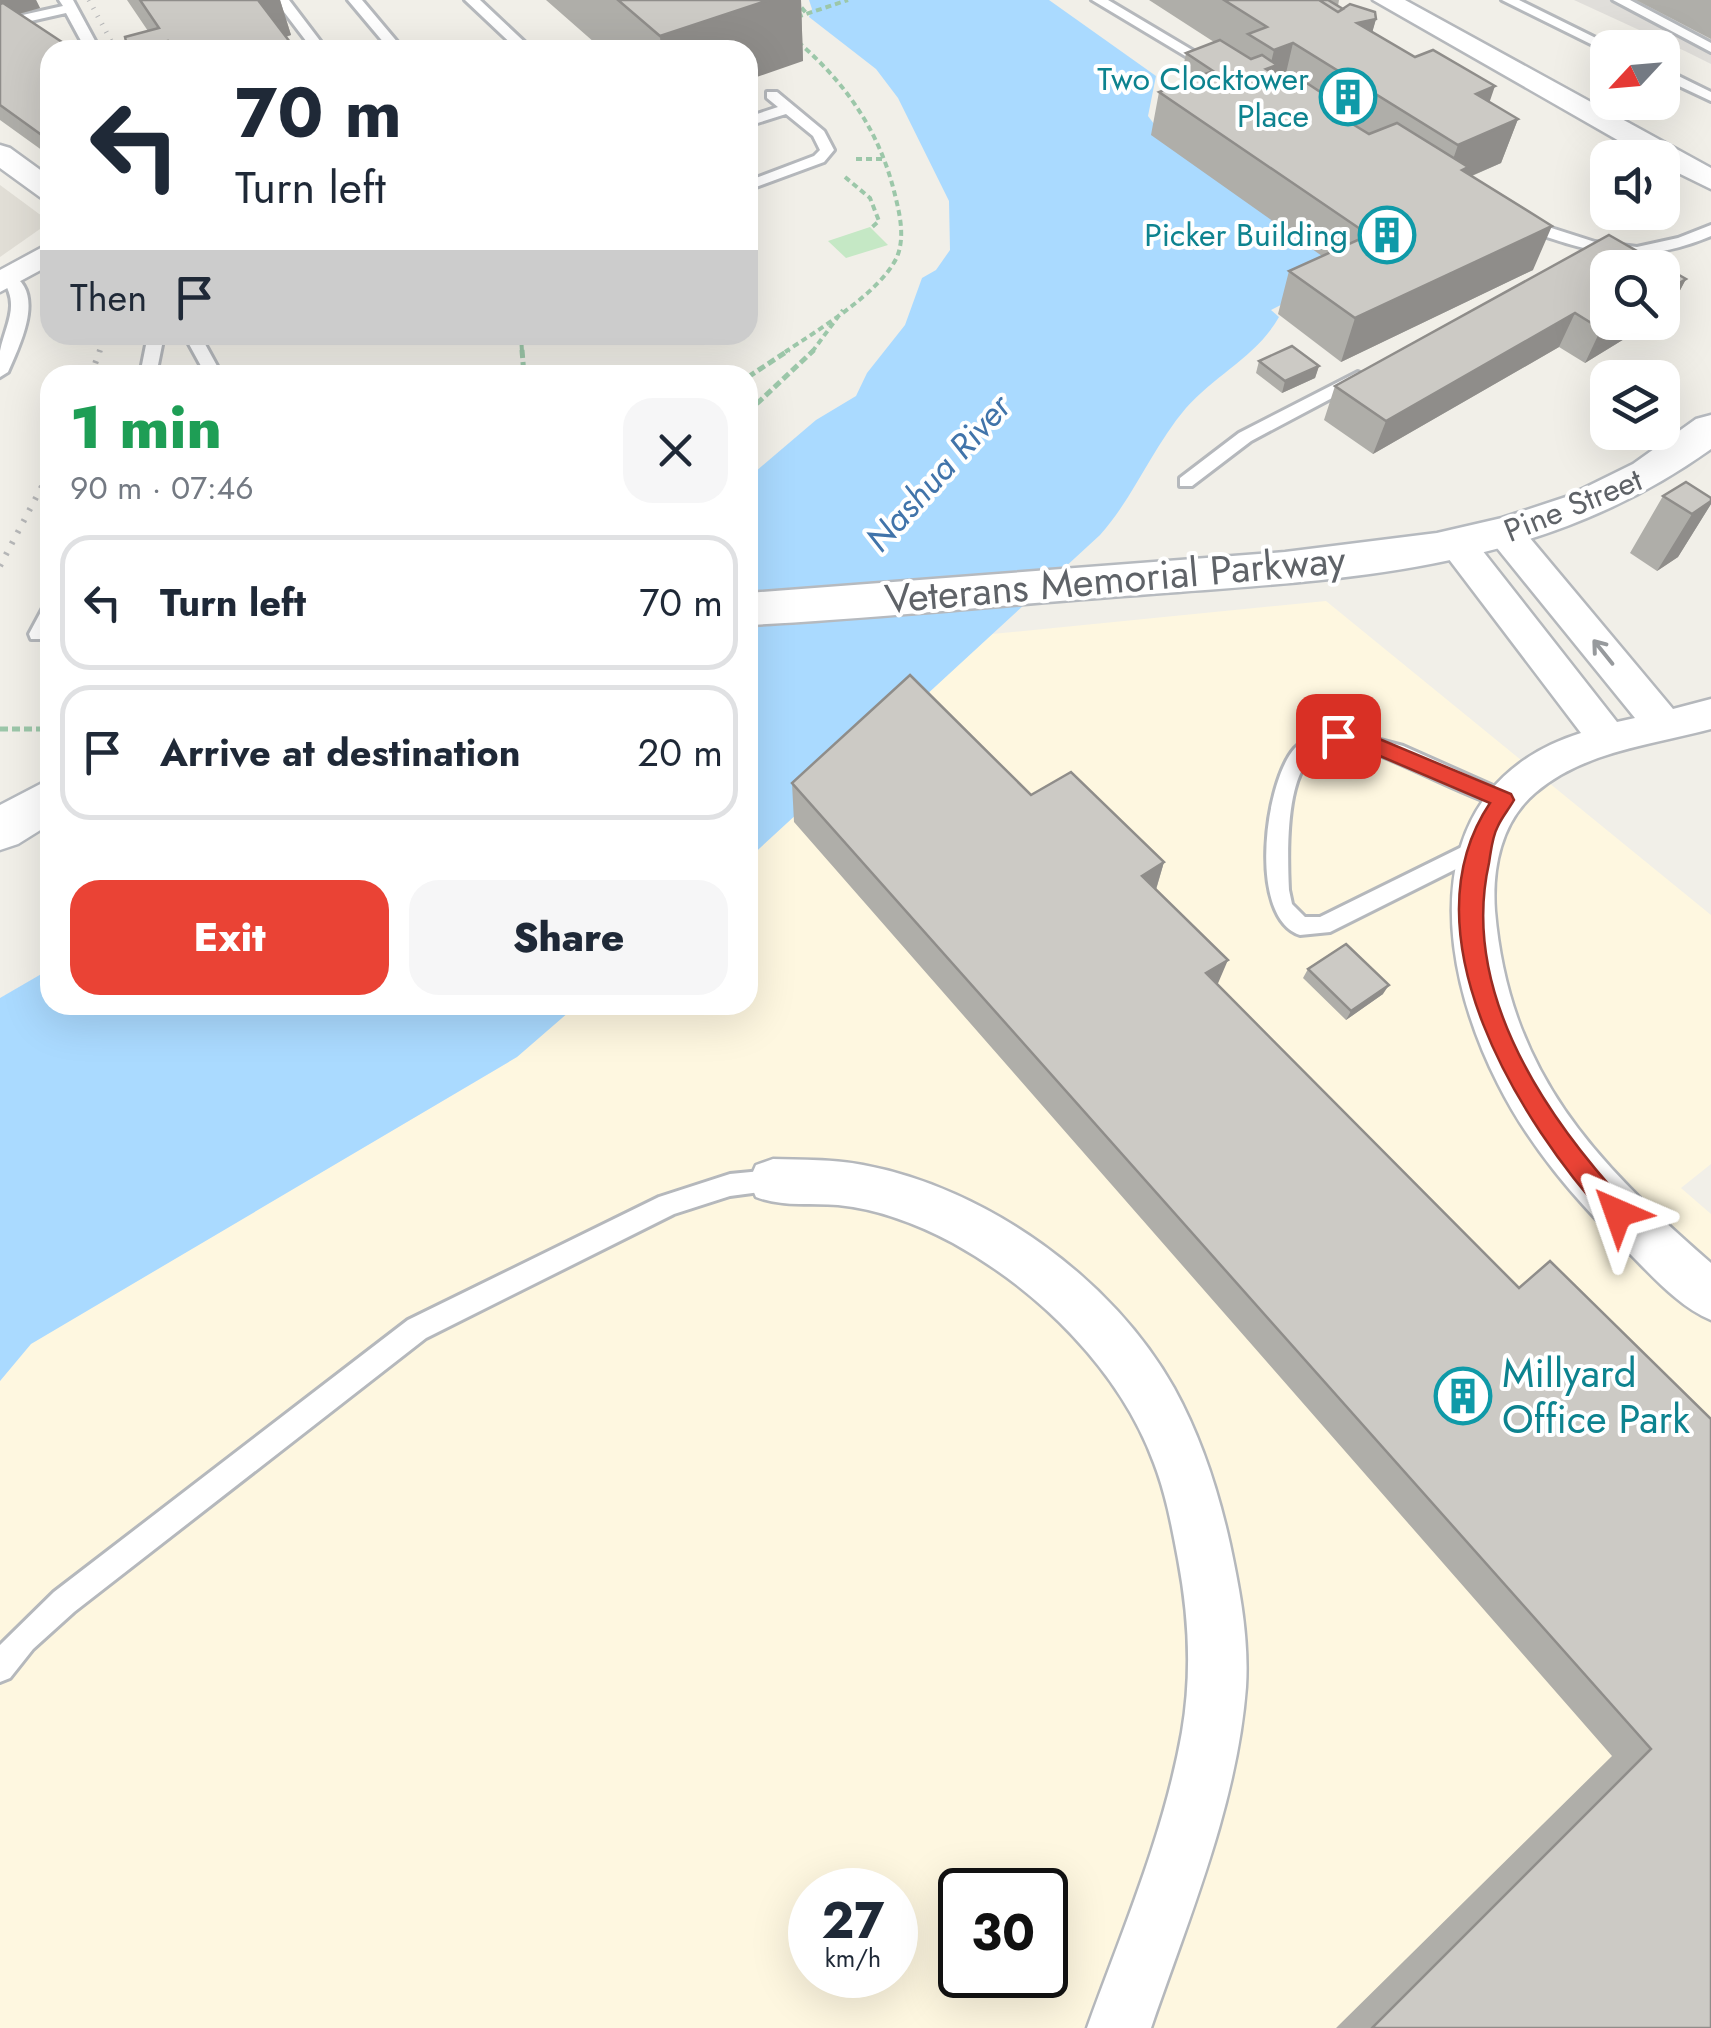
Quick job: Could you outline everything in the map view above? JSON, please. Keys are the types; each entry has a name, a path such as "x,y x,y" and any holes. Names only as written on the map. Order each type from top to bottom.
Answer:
{"main road":[{"name":"Pine Street","path":"1482,540 1573,511 1626,487 1674,459 1711,429"},
{"name":"Veterans Memorial Parkway","path":"758,608 1378,558 1482,540"},
{"path":"0,830 40,805"}],"street":[{"path":"1386,0 1711,180"},
{"path":"0,154 40,184"},
{"path":"4,280 40,258"},
{"path":"1482,540 1665,727"},
{"path":"1482,540 1610,741"},
{"path":"1711,714 1610,741 1534,772 1504,800 1486,826 1473,886 1476,963 1485,998 1512,1065 1548,1128 1579,1170 1640,1234 1711,1296"},
{"path":"772,1181 874,1189 958,1221 1001,1244 1054,1285 1111,1344 1176,1450 1192,1497 1211,1589 1218,1642 1216,1693 1208,1748 1184,1838 1119,2028"}],"lane":[{"path":"282,0 312,40"},
{"path":"355,0 389,40"},
{"path":"472,0 515,40"},
{"path":"1099,0 1222,72"},
{"path":"1510,0 1590,38"},
{"path":"1620,0 1711,48"},
{"path":"0,24 68,4 88,40"},
{"path":"1680,81 1711,96"},
{"path":"758,182 819,159 826,150 823,138 772,95"},
{"path":"758,118 788,108"},
{"path":"1511,220 1579,251 1654,252 1711,230"},
{"path":"0,372 21,302 19,286 4,280"},
{"path":"1186,482 1244,438 1369,372"},
{"path":"1479,848 1322,926 1300,926 1282,908 1278,883 1282,792 1294,766 1312,747 1338,736 1370,743 1504,800"},
{"path":"0,1668 40,1621 402,1339 668,1205 730,1185 772,1181"}],"path":[{"path":"795,0 807,14"},
{"path":"792,18 848,0"},
{"path":"819,159 870,198 879,218 871,228"},
{"path":"758,370 870,286"},
{"path":"758,404 796,372 823,342 846,304"},
{"path":"0,729 40,729"}],"shaded area":[{"path":"1574,0 1711,0 1711,64 1680,49 1680,30 1639,30"},
{"path":"0,185 40,215 40,229 0,257"},
{"path":"1326,601 1711,915 1711,1164 1681,1188 1711,1214 1711,2028 0,2028 0,1381 30,1344 517,1057 565,1015 758,1015 758,850 992,634"}],"green space":[{"path":"870,227 888,245 846,258 828,241"}],"water":[{"name":"Nashua River","path":"809,0 1049,0 1156,76 1148,116 1160,132 1345,272 1271,310 1279,317 1270,331 1186,408 1100,535 758,850 758,469 816,420 856,396 867,373 905,325 922,278 936,270 950,250 949,201 898,98 876,69 809,17"},
{"path":"40,975 40,1015 565,1015 517,1057 31,1344 0,1381 0,998"}],"building":[{"path":"140,0 258,0 288,40 126,40 125,37 159,28"},
{"path":"618,0 769,0 660,36"},
{"path":"1224,0 1319,0 1338,12 1350,4 1375,12 1376,19 1357,23 1415,57 1433,50 1495,86 1476,94 1518,119 1458,145 1293,43 1274,50 1248,34 1267,27"},
{"path":"1319,0 1328,0 1343,9 1338,12"},
{"path":"0,4 59,40 40,40 40,134 0,105"},
{"path":"1220,40 1251,59 1262,55 1277,65 1266,69 1288,82 1299,78 1334,101 1323,106 1369,134 1397,123 1468,167 1462,170 1552,226 1355,318 1289,271 1369,235 1159,92 1213,71 1186,53"},
{"path":"1609,235 1635,250 1590,250 1590,322 1575,313 1386,421 1335,386"},
{"path":"1292,346 1319,366 1285,381 1259,361"},
{"path":"1686,482 1711,498 1692,514 1663,496"},
{"name":"Millyard Office Park","path":"910,675 1031,795 1071,772 1164,862 1142,876 1228,960 1206,973 1519,1288 1550,1261 1711,1419 1711,2028 1372,2028 1651,1749 792,783"},
{"path":"1346,944 1389,985 1351,1011 1308,969"}],"railway":[{"path":"89,0 111,40"},
{"path":"99,352 101,345"},
{"path":"95,365 100,350"},
{"path":"0,566 40,490"}],"place":[{"name":"Two Clocktower Place","path":"1348,97"},
{"name":"Picker Building","path":"1387,235"},
{"name":"Millyard Office Park","path":"1463,1396"}],"route":[{"path":"1338,736 1370,743 1504,800 1486,826 1473,886 1473,942 1481,986 1500,1040 1534,1106 1579,1170 1618,1213"}]}
